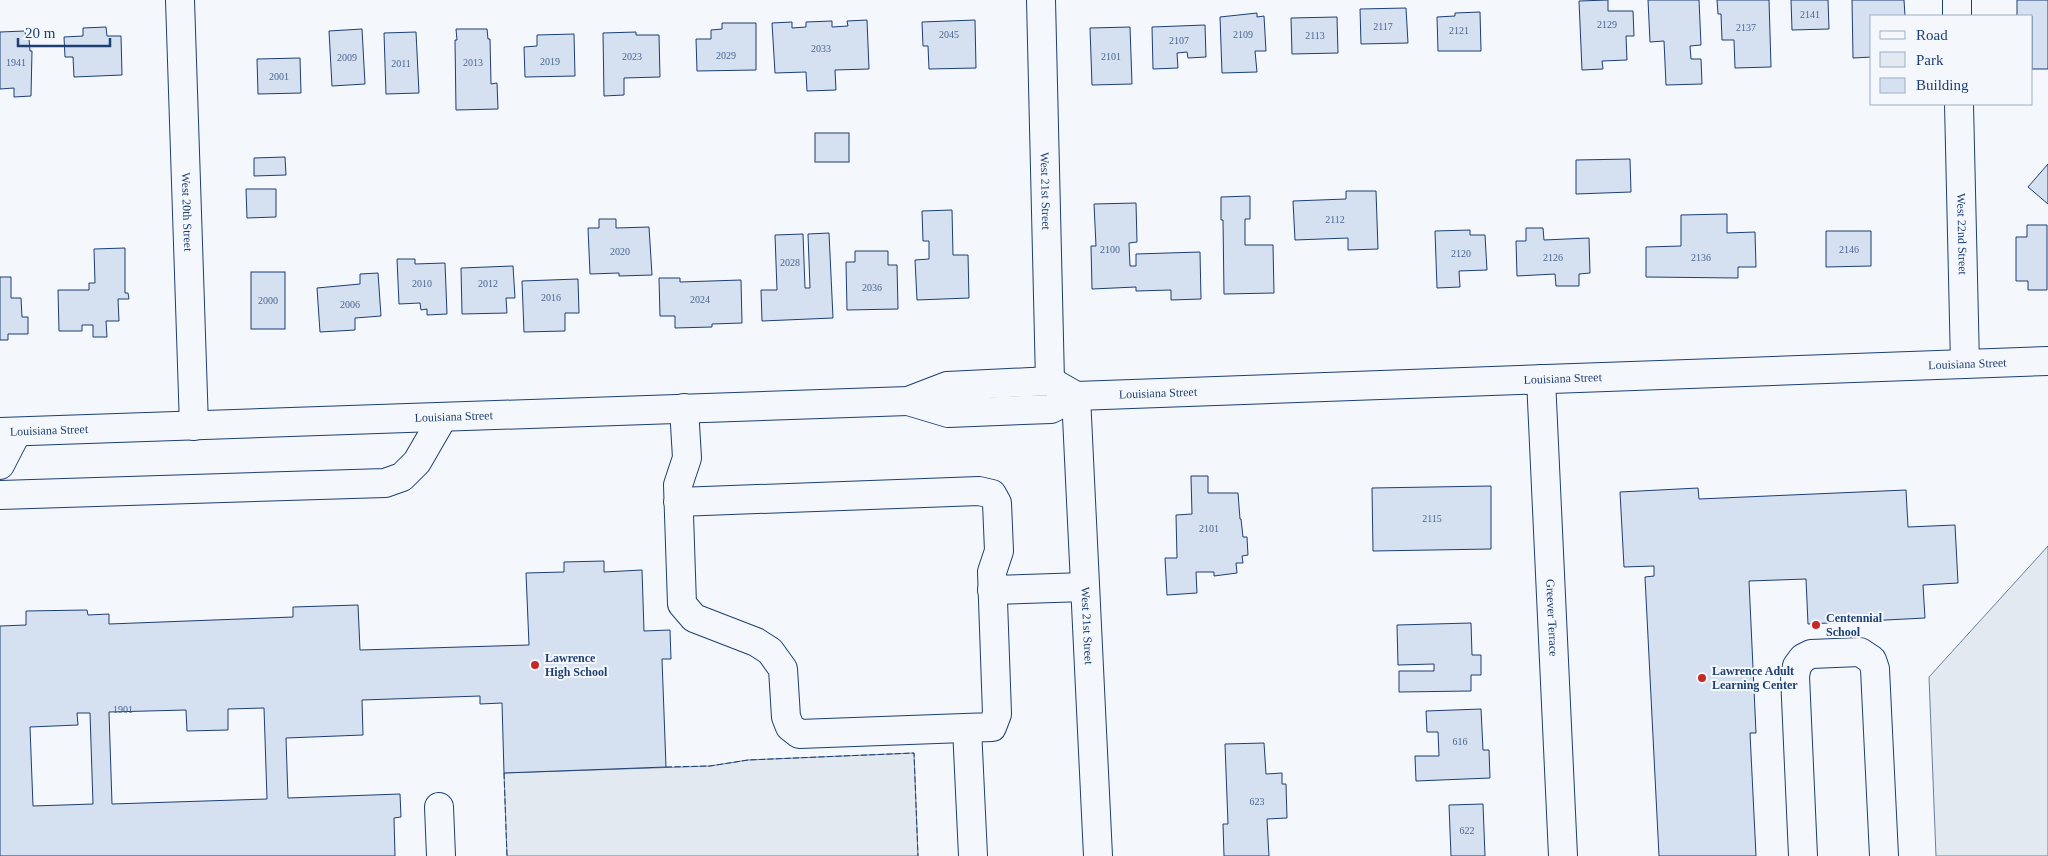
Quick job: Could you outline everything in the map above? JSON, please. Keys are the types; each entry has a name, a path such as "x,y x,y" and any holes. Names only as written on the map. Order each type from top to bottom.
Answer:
{"main road":[{"name":"West 20th Street","path":"180,0 194,426"},
{"name":"West 21st Street","path":"1041,0 1050,381"},
{"path":"1957,0 1957,15"},
{"name":"West 22nd Street","path":"1959,105 1965,364"},
{"name":"Louisiana Street","path":"8,432 908,401 948,413 1051,409 1076,396 2048,361"},
{"name":"Greever Terrace","path":"1541,379 1563,856"},
{"name":"Louisiana Street","path":"908,401 947,386 1050,381"},
{"path":"1050,381 1076,396"},
{"name":"West 21st Street","path":"1076,396 1098,856"},
{"path":"678,502 979,492 992,494 997,503 999,551 992,581 997,714 992,727 799,734 790,727 786,717 783,669 770,651 756,642 694,618 682,604 678,502 678,485 687,458 684,408"},
{"path":"0,495 385,483 402,477 417,462 443,417"},
{"path":"0,465 8,432"},
{"path":"992,581 1085,587"},
{"path":"1803,856 1795,676 1797,666 1803,658 1811,654 1860,652 1872,660 1875,669 1884,856"},
{"path":"966,728 973,856"},
{"path":"439,806 441,856"}],"green space":[{"path":"2048,546 2048,856 1936,856 1929,677"},
{"path":"914,753 918,856 507,856 504,773 710,766 748,760"}],"building":[{"path":"1608,0 1608,11 1633,11 1634,36 1626,36 1627,60 1602,61 1603,69 1582,70 1579,1"},
{"path":"1648,0 1699,0 1701,45 1690,46 1691,59 1701,59 1702,84 1666,85 1664,41 1650,42"},
{"path":"1717,0 1769,0 1771,67 1735,68 1734,40 1722,40 1721,14 1718,14"},
{"path":"1791,0 1828,0 1829,29 1792,30"},
{"path":"1852,0 1904,0 1905,15 1870,15 1870,57 1853,58"},
{"path":"2017,0 2048,0 2048,69 2033,69 2033,15 2017,15"},
{"path":"1406,8 1408,43 1361,44 1360,9"},
{"path":"1480,12 1481,51 1438,51 1437,17 1455,16 1455,13"},
{"path":"1257,13 1257,17 1264,16 1266,51 1255,51 1257,72 1222,73 1220,17"},
{"path":"1337,17 1338,53 1292,54 1291,18"},
{"path":"867,20 869,69 835,70 836,90 807,91 806,72 775,73 772,23 792,22 792,28 806,27 806,22 832,21 832,27 848,26 847,21"},
{"path":"975,20 976,68 929,69 928,46 923,46 922,22"},
{"path":"722,23 756,23 756,70 697,71 696,39 711,39 711,30 722,29"},
{"path":"1205,25 1206,57 1188,58 1187,52 1177,53 1178,68 1153,69 1152,27"},
{"path":"106,27 107,36 121,36 122,75 74,77 73,57 65,57 64,37 83,36 83,28"},
{"path":"1130,27 1132,84 1092,85 1090,28"},
{"path":"362,29 365,84 332,86 329,31"},
{"path":"456,29 487,29 488,39 490,39 491,84 497,83 498,109 456,110"},
{"path":"25,31 26,39 29,39 30,51 32,51 31,96 14,97 14,88 0,89 0,32"},
{"path":"416,32 419,93 386,94 384,33"},
{"path":"636,32 636,35 659,35 660,77 624,78 624,95 604,96 603,33"},
{"path":"574,34 575,76 525,77 524,47 537,46 537,35"},
{"path":"300,58 301,93 258,94 257,59"},
{"path":"815,133 849,133 849,162 815,162"},
{"path":"285,157 286,175 254,176 254,158"},
{"path":"1630,159 1631,192 1576,194 1576,160"},
{"path":"2048,164 2048,204 2028,187"},
{"path":"246,189 276,189 276,217 247,218"},
{"path":"1346,191 1376,191 1378,249 1348,250 1348,238 1295,240 1293,201 1346,199"},
{"path":"1250,196 1250,219 1245,219 1245,245 1273,245 1274,293 1224,294 1221,197"},
{"path":"1136,203 1137,242 1129,243 1130,266 1136,266 1136,254 1200,252 1201,299 1171,300 1171,290 1136,291 1136,287 1092,289 1091,246 1096,246 1094,204"},
{"path":"952,210 953,255 968,255 969,298 917,300 915,260 929,259 929,241 923,241 922,211"},
{"path":"1727,214 1727,233 1755,232 1756,267 1738,267 1738,278 1646,277 1646,247 1681,246 1681,215"},
{"path":"599,219 616,219 616,228 649,227 652,275 619,276 619,273 590,274 588,228 599,228"},
{"path":"2027,225 2047,225 2047,290 2028,290 2028,281 2016,281 2016,237 2027,237"},
{"path":"1526,228 1543,228 1544,240 1589,238 1590,273 1579,274 1579,286 1556,286 1555,274 1517,276 1516,241 1526,241"},
{"path":"1470,230 1470,235 1485,235 1487,270 1459,271 1460,287 1437,288 1435,231"},
{"path":"1826,231 1871,231 1871,266 1826,267"},
{"path":"829,233 833,318 762,321 761,290 777,290 775,235 803,234 805,288 810,288 808,234"},
{"path":"125,248 125,293 128,293 129,299 118,299 119,321 106,321 107,337 93,337 93,325 82,325 82,331 59,331 58,290 89,290 89,283 95,283 94,249"},
{"path":"855,251 888,251 888,265 897,265 898,309 847,310 846,262 855,262"},
{"path":"397,259 415,259 415,264 445,263 447,314 427,315 427,309 421,310 420,303 399,304"},
{"path":"513,266 515,298 506,298 507,313 462,314 461,268"},
{"path":"251,272 285,272 285,329 251,329"},
{"path":"378,273 381,316 355,318 355,330 320,332 317,288 360,284 360,274"},
{"path":"0,277 11,277 11,298 21,298 22,317 28,317 28,334 8,334 8,340 0,340"},
{"path":"659,278 680,278 680,282 741,280 742,323 712,324 712,327 675,328 675,316 660,316"},
{"path":"578,279 579,313 565,313 565,331 524,332 522,281"},
{"path":"1191,476 1208,476 1208,493 1238,493 1240,519 1243,537 1247,537 1248,555 1242,556 1243,563 1236,563 1237,573 1214,576 1214,572 1196,572 1197,593 1167,595 1165,558 1177,558 1176,515 1192,514"},
{"path":"1491,486 1491,549 1373,551 1372,488"},
{"name":"Lawrence Adult Learning Center","path":"1698,488 1699,499 1906,490 1908,527 1955,525 1958,583 1923,585 1925,618 1808,624 1806,579 1749,581 1756,733 1750,733 1756,856 1659,856 1645,577 1654,576 1654,566 1624,567 1620,492"},
{"path":"604,561 604,572 642,570 644,631 670,630 671,659 662,659 666,767 504,773 502,703 480,704 480,696 362,700 363,735 286,738 288,798 400,794 401,817 394,818 395,856 0,856 0,626 26,625 26,611 87,610 88,615 109,614 109,624 293,617 293,607 358,605 360,650 529,645 526,573 564,572 564,562","holes":["264,708 267,799 112,804 109,712 186,710 187,731 228,730 228,709","77,713 90,713 93,804 33,806 30,727 78,725"]},
{"path":"1471,623 1472,655 1481,655 1481,675 1471,675 1471,691 1399,692 1399,671 1434,671 1434,664 1398,665 1397,625"},
{"path":"1481,709 1483,750 1489,750 1490,778 1416,781 1415,756 1439,756 1438,732 1427,732 1426,711"},
{"path":"1264,743 1266,774 1282,773 1282,784 1286,784 1287,818 1267,819 1269,856 1224,856 1223,824 1228,824 1225,744"},
{"path":"1483,804 1485,856 1451,856 1449,805"}],"fence":[{"path":"666,767 710,766 748,760 914,753 918,856"},
{"path":"504,773 507,856"}],"place":[{"name":"Centennial School","path":"1816,625"},
{"name":"Lawrence High School","path":"535,665"},
{"name":"Lawrence Adult Learning Center","path":"1702,678"}]}
